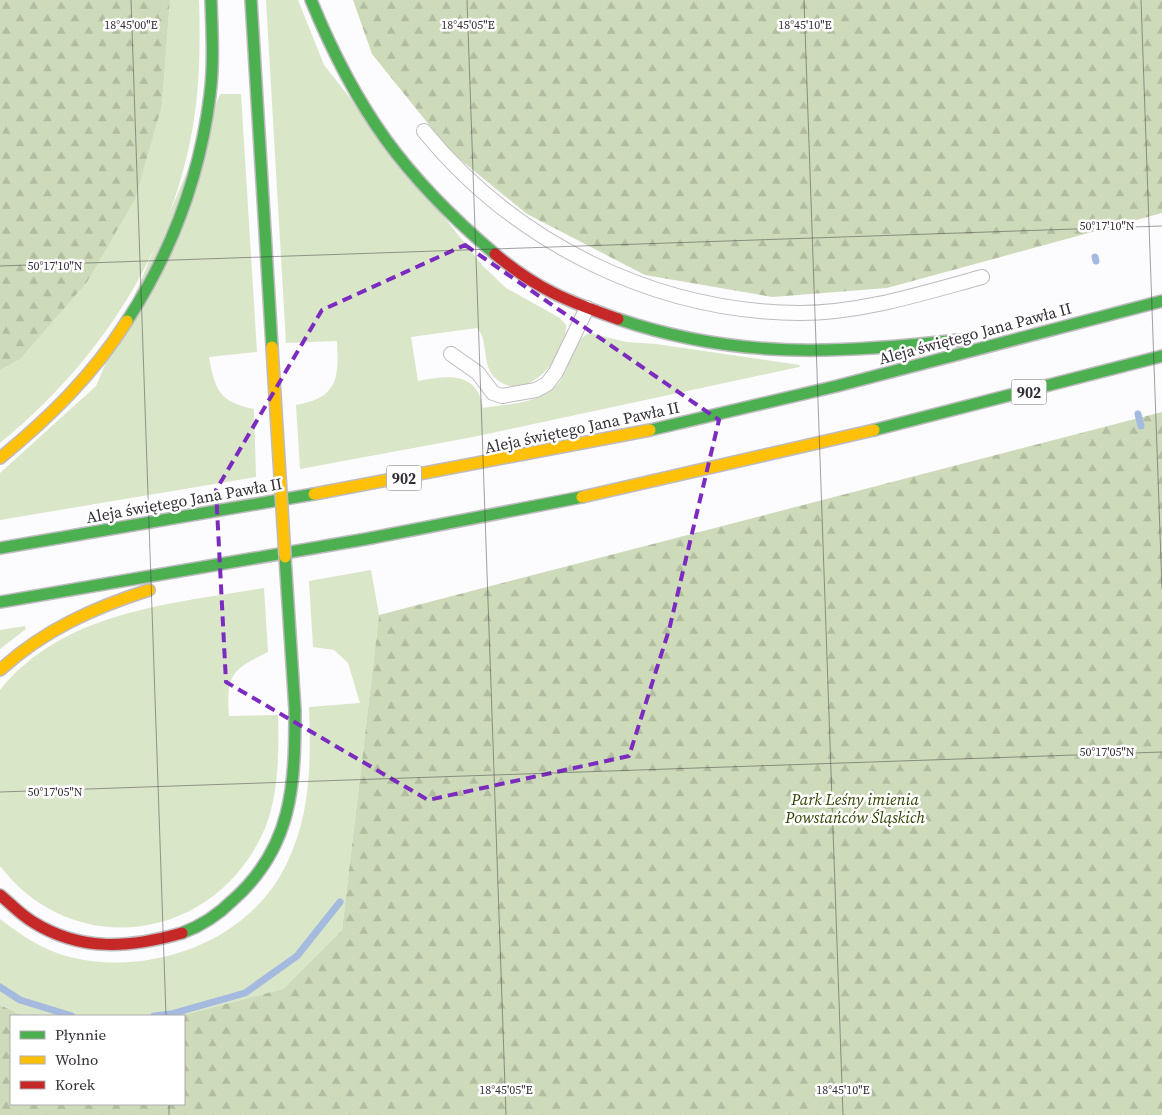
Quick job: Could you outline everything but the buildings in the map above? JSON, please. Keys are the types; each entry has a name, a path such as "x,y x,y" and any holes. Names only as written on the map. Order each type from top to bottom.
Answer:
{"main road":[{"path":"0,458 24,440 69,398 111,348 147,290 167,252 182,211 200,147 210,95 211,0"},
{"path":"0,895 25,917 45,928 89,943 134,946 152,943 178,936 203,925 242,896 258,877 274,851 284,825 291,791 295,710 251,0"},
{"path":"311,0 352,91 381,138 420,186 510,266 555,295 656,332 752,350 801,352 869,350 1057,329"},
{"name":"Aleja świętego Jana Pawła II","path":"0,548 476,466 642,432 805,394 1162,301"},
{"name":"902","path":"0,602 487,516 604,492 896,426 1162,356"},
{"path":"0,670 34,640 93,608 247,558"}],"lane":[{"path":"424,131 446,159 511,215 546,238 607,272 652,290 695,302 755,311 801,313 839,310 877,304 982,278"},
{"path":"451,354 478,373 493,393 502,396 536,390 547,384 556,372 587,308"}],"highlighted area":[{"path":"465,245 719,420 669,630 629,756 428,800 226,682 216,490 322,310"}],"green space":[{"path":"0,0 170,0 162,105 135,199 87,282 19,360 0,370"},
{"path":"170,0 199,0 200,48 197,95 189,146 176,196 157,243 133,288 105,331 74,372 38,409 0,443 0,370 19,360 162,105"},
{"path":"266,0 298,0 324,65 482,265 506,288 560,318 566,325 565,337 553,363 532,382 519,386 507,385 495,378 488,366 483,339 477,328 411,337 418,381 449,377 467,381 480,396 483,408 531,400 541,396 557,385 565,372 575,348 584,336 590,333 626,342 656,344 800,365 799,367 473,437 300,469 296,405 310,402 320,397 333,384 337,366 337,341 286,343"},
{"path":"353,0 1162,0 1162,213 887,288 772,297 645,275 527,214 451,152 372,54"},
{"path":"220,94 241,94 257,352 209,357 214,378 221,393 233,403 254,409 256,477 0,520 0,473 96,386"},
{"name":"Park Leśny imienia Powstańców Śląskich","path":"1162,412 1162,1115 0,1115 0,1005 22,1015 10,1015 10,1105 185,1105 184,1015 283,989 342,930 379,615"},
{"path":"371,570 379,615 342,930 283,989 184,1015 22,1015 0,1005 0,919 33,942 60,954 101,962 133,962 164,957 195,947 223,933 249,914 270,891 287,863 301,825 308,786 310,747 309,707 360,703 348,663 334,650 313,647 309,581"},
{"path":"264,588 268,652 246,664 234,675 228,702 229,716 278,715 277,778 267,823 261,837 238,873 208,899 175,918 138,926 101,926 64,916 30,896 0,866 0,690 26,664 55,643 87,627 121,615 156,606"},
{"path":"25,626 26,629 0,649 0,630"}],"waterway":[{"path":"1095,257 1096,261"},
{"path":"1138,414 1141,426"},
{"path":"162,1015 245,993 297,956 340,902"},
{"path":"0,987 20,1000 69,1015"}],"traffic: fast":[{"path":"127,321 143,295 170,241 191,184 199,155 211,83 211,0"},
{"path":"251,0 272,347"},
{"path":"311,0 346,75 386,139 434,197 495,254"},
{"path":"650,430 837,386 1162,301"},
{"path":"618,319 661,332 704,341 786,350 870,348 958,340"},
{"path":"874,430 1162,356"},
{"path":"0,548 314,494"},
{"path":"0,602 366,539 582,497"},
{"path":"285,557 295,710"},
{"path":"182,933 203,923 228,905 253,880 268,858 279,836 291,789 294,763 295,710"}],"traffic: slow":[{"path":"0,458 36,427 85,378 127,321"},
{"path":"272,347 285,557"},
{"path":"314,494 650,430"},
{"path":"582,497 874,430"},
{"path":"0,670 34,643 70,622 108,604 149,590"}],"traffic: jam":[{"path":"495,254 510,266 553,293 618,319"},
{"path":"0,895 20,913 51,932 88,943 125,944 144,942 182,933"}]}
